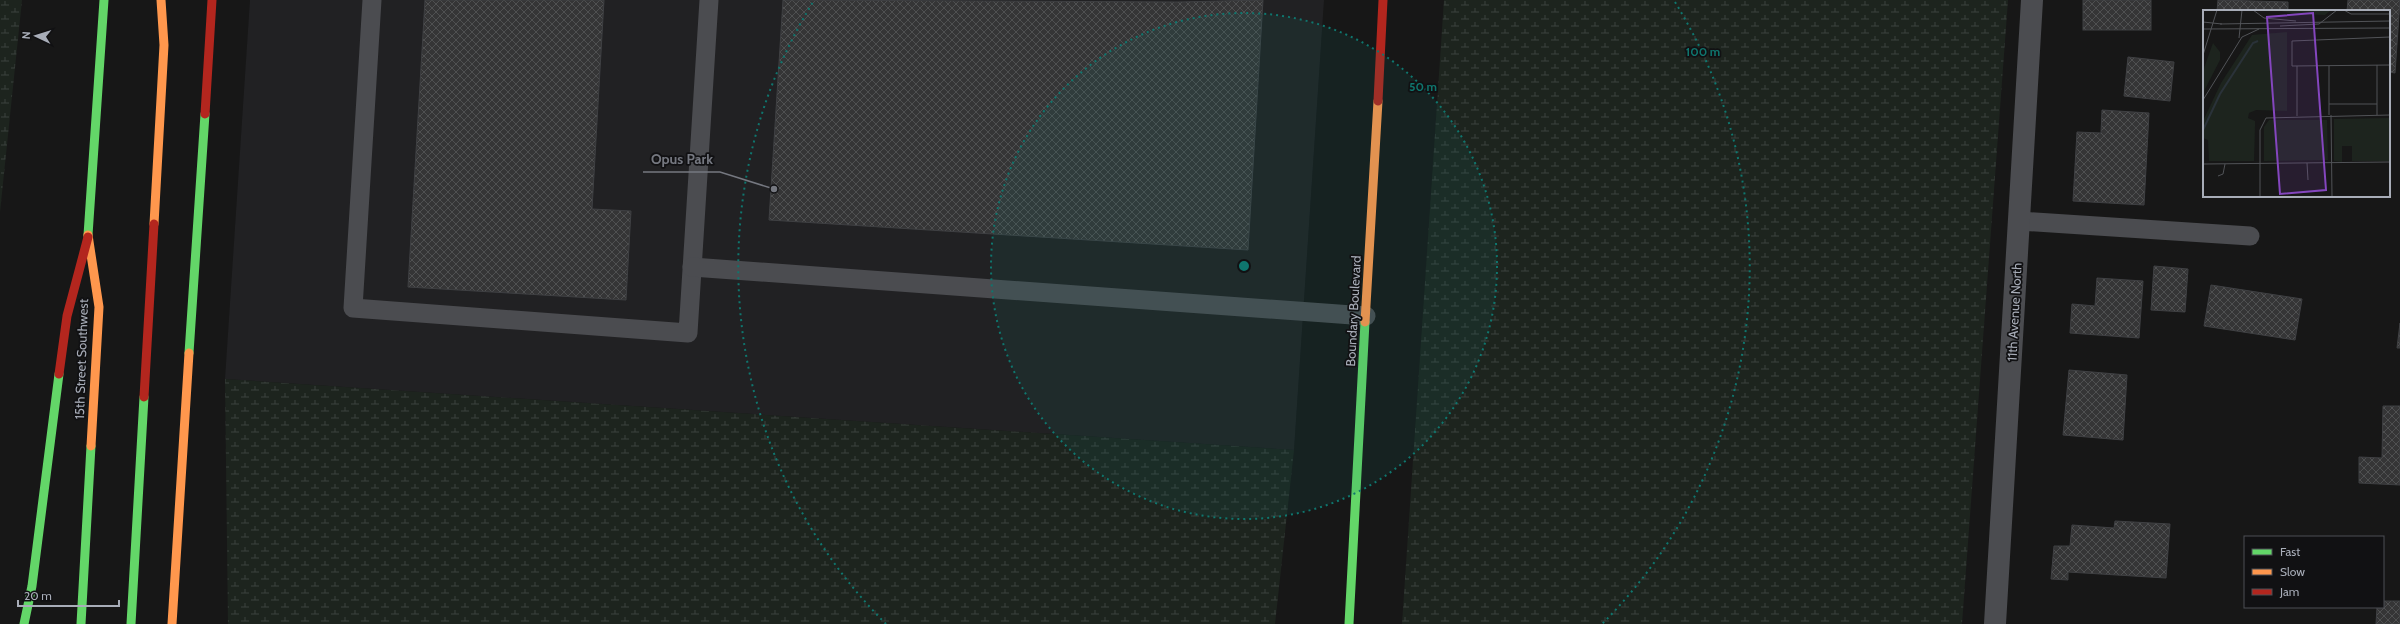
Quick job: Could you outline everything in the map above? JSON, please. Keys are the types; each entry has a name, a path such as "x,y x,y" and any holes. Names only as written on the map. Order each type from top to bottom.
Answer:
{"main road":[{"name":"15th Street Southwest","path":"81,624 99,307 88,237 104,0"},
{"path":"131,624 164,45 161,0"},
{"path":"172,624 212,0"},
{"name":"Boundary Boulevard","path":"1349,624 1383,0"},
{"path":"24,624 32,586 67,316 88,237"}],"street":[{"name":"11th Avenue North","path":"1995,624 2032,0"}],"lane":[{"path":"372,0 353,308 688,333 709,0"},
{"path":"2019,221 2250,236"},
{"path":"692,267 1366,316"}],"shaded area":[{"path":"250,0 1324,0 1294,450 225,379"}],"green space":[{"path":"0,0 22,0 0,212"},
{"path":"1444,0 2008,0 1962,624 1402,624"},
{"path":"225,379 1294,450 1275,624 228,624"}],"building":[{"path":"425,0 604,0 592,209 631,211 626,300 408,287"},
{"path":"783,0 1179,2 1263,0 1248,250 769,220"},
{"path":"2083,0 2151,0 2151,30 2083,30"},
{"path":"2218,0 2288,2 2288,10 2217,10"},
{"path":"2348,0 2400,0 2395,73 2390,72 2390,10 2347,10"},
{"path":"2128,57 2174,62 2170,101 2124,96"},
{"path":"2102,110 2149,113 2144,205 2073,201 2077,132 2101,133"},
{"path":"2154,266 2188,269 2185,312 2151,310"},
{"path":"2097,278 2143,281 2139,338 2070,333 2072,304 2095,306"},
{"path":"2211,285 2302,299 2295,340 2204,326"},
{"path":"2400,323 2400,348 2397,348"},
{"path":"2069,370 2127,375 2123,440 2063,435"},
{"path":"2383,406 2400,406 2400,485 2359,483 2359,457 2382,458"},
{"path":"2115,521 2170,524 2166,578 2068,572 2068,580 2051,579 2054,546 2070,546 2072,525 2114,528"},
{"path":"2384,601 2400,601 2400,624 2376,624 2377,608 2384,608"}],"traffic: fast":[{"path":"88,235 104,0"},
{"path":"189,353 205,114"},
{"path":"1349,624 1365,322"},
{"path":"24,624 32,586 59,374"},
{"path":"131,624 144,397"},
{"path":"81,624 91,446"}],"traffic: slow":[{"path":"154,224 164,45 161,0"},
{"path":"1365,322 1378,101"},
{"path":"88,235 99,307 91,446"},
{"path":"172,624 189,353"}],"traffic: jam":[{"path":"205,114 212,0"},
{"path":"1378,101 1383,0"},
{"path":"144,397 154,224"},
{"path":"59,374 67,316 88,237"}],"place":[{"name":"Opus Park","path":"774,189"}]}
